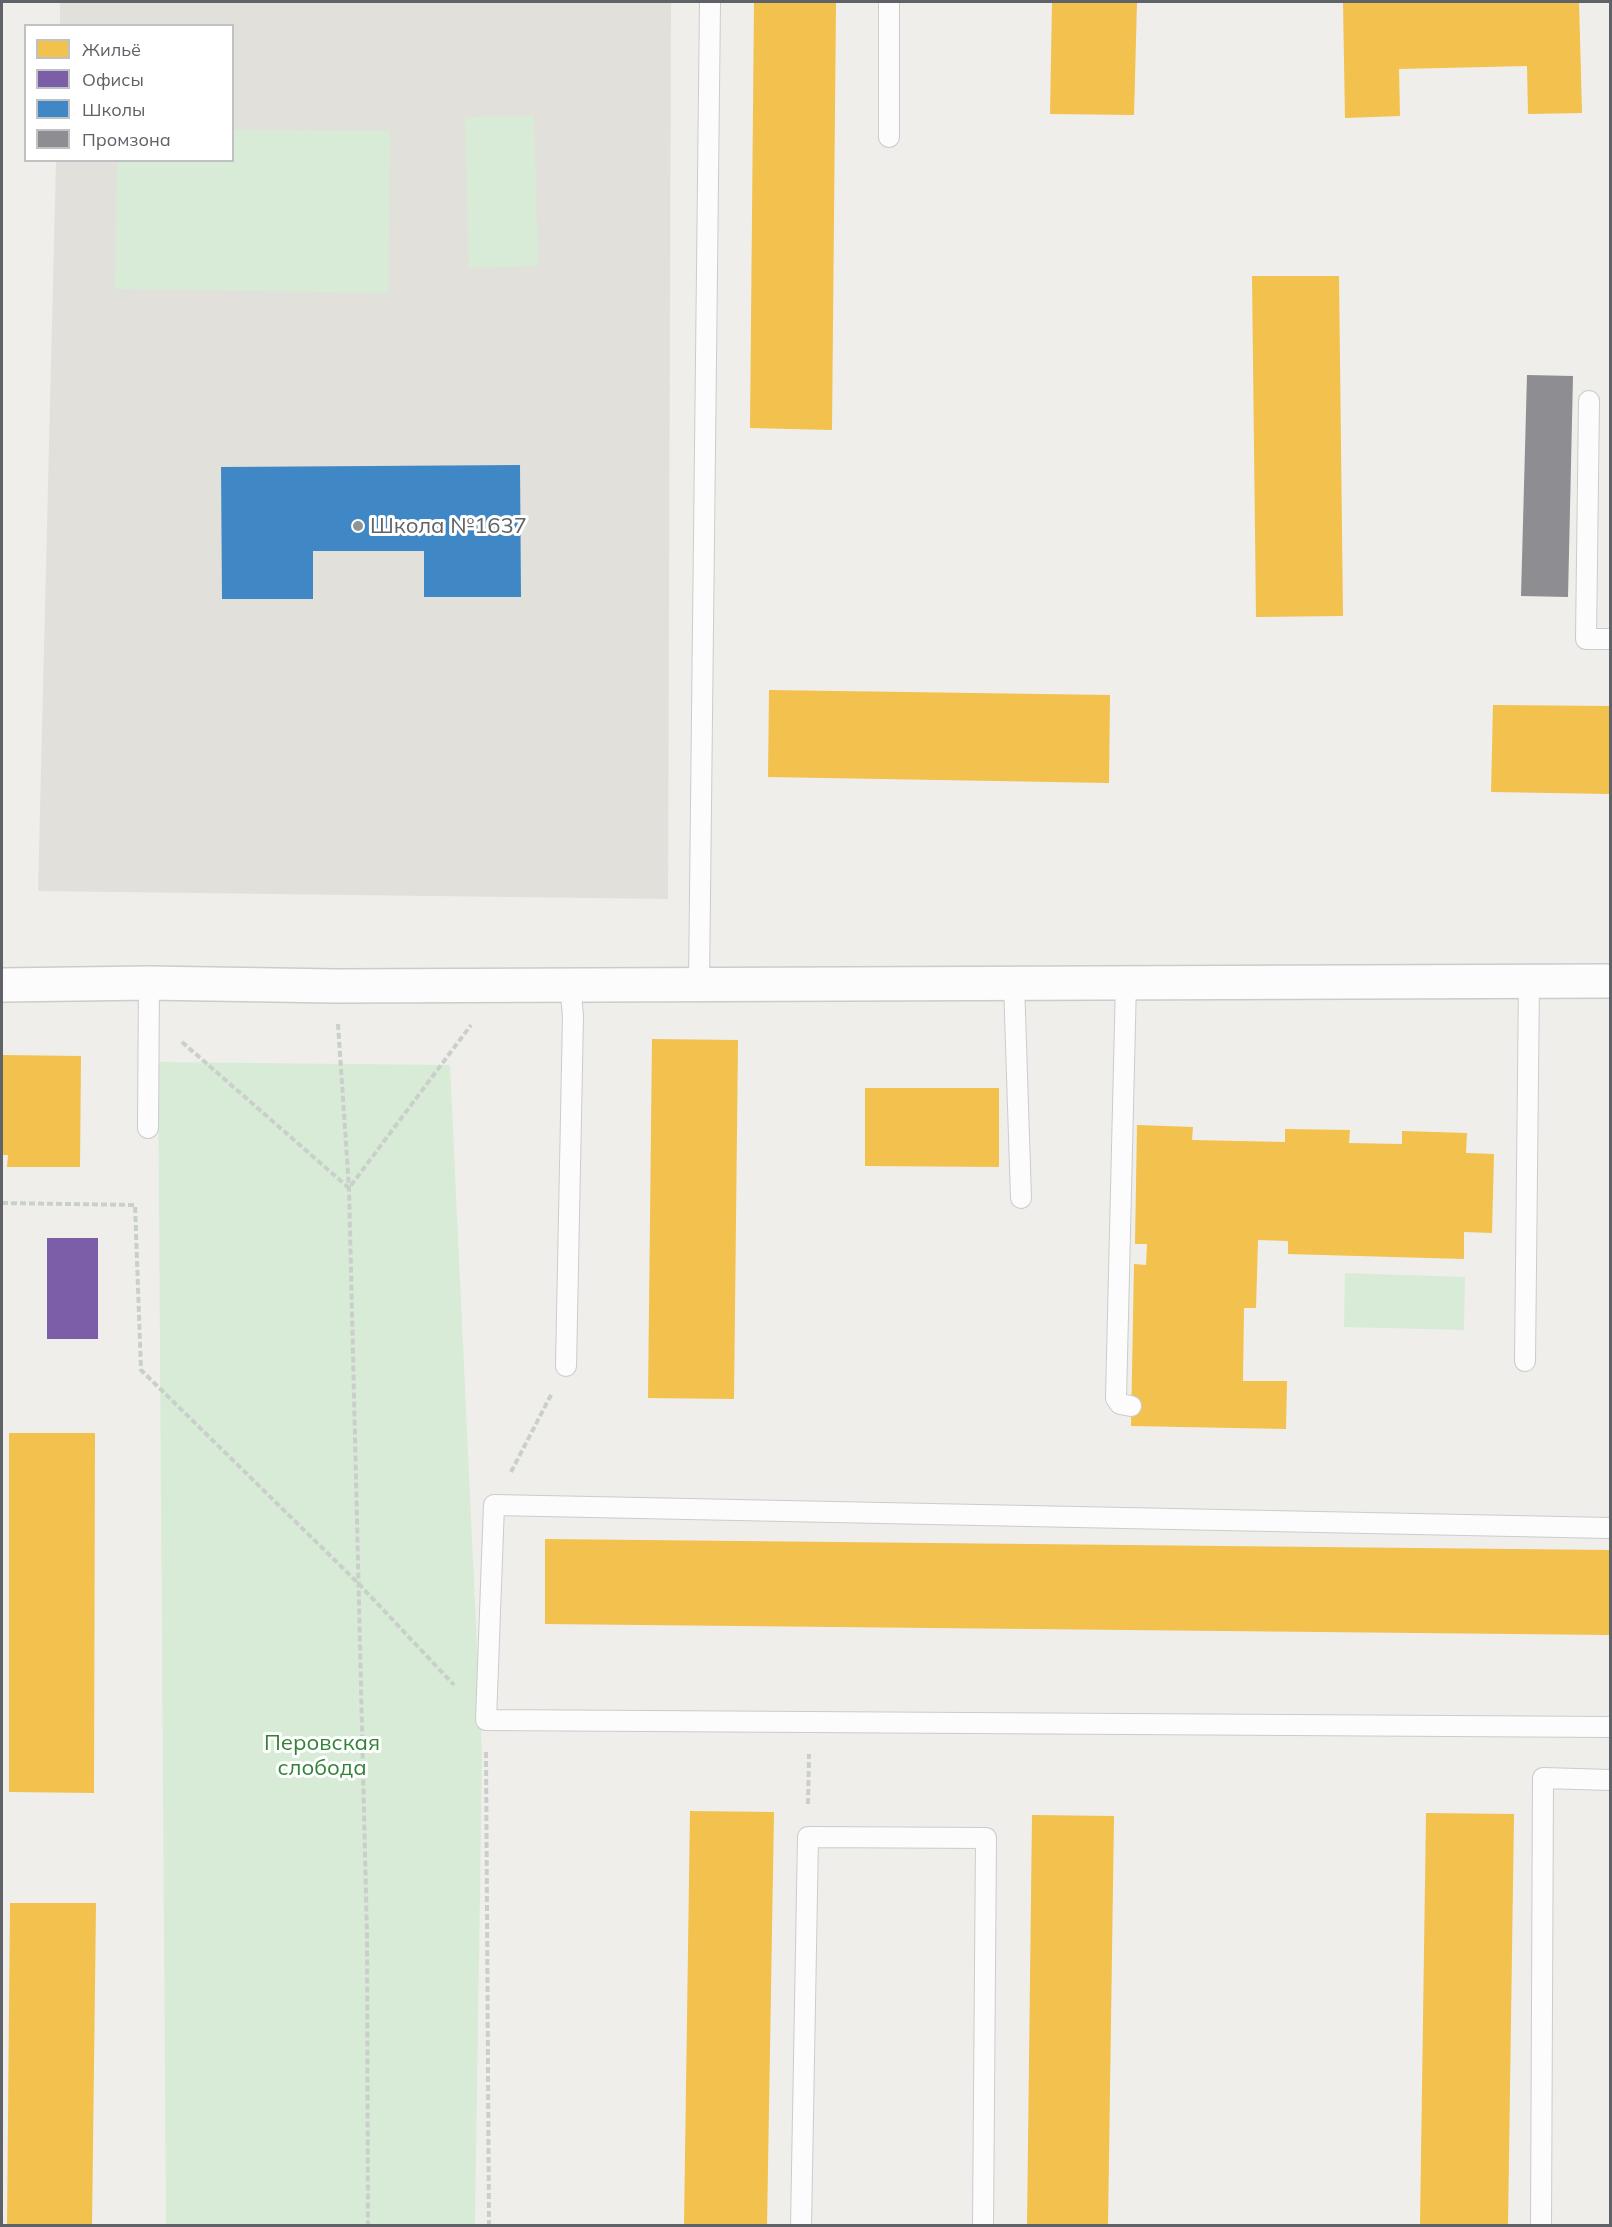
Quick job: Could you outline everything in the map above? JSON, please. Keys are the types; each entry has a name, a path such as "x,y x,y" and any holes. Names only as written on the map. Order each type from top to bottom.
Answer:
{"street":[{"path":"2,985 149,998 336,986 1611,981"}],"lane":[{"path":"699,983 710,2"},
{"path":"889,2 889,137"},
{"path":"1589,401 1586,639 1611,639"},
{"path":"1525,1361 1529,981"},
{"path":"1014,982 1021,1198"},
{"path":"1126,982 1116,1398 1120,1404 1131,1406"},
{"path":"566,1366 573,1016 570,984"},
{"path":"148,1128 149,998"},
{"path":"1611,1528 494,1505 486,1720 1611,1727"},
{"path":"1541,2226 1543,1778 1611,1780"},
{"path":"801,2226 808,1837 986,1838 983,2226"}],"path":[{"path":"149,998 348,1188"},
{"path":"338,1013 348,1188 367,1936 368,2226"},
{"path":"348,1188 472,1024"},
{"path":"2,1203 135,1205 141,1370 358,1583 486,1720 489,2226"},
{"path":"494,1505 566,1366"},
{"path":"808,1837 810,1722"}],"shaded area":[{"name":"Школа №1637","path":"60,2 671,2 668,899 38,891 56,162 234,162 234,24 60,24"}],"green space":[{"path":"534,116 538,266 469,268 465,117"},
{"path":"234,130 390,131 388,293 115,289 117,162 234,162"},
{"name":"Перовская слобода","path":"158,1062 450,1065 482,1755 475,2225 166,2225"},
{"path":"1345,1273 1465,1277 1464,1330 1344,1327"}],"building: Жильё":[{"path":"754,2 836,2 832,430 750,428"},
{"path":"1052,2 1137,2 1134,115 1050,114"},
{"path":"1343,2 1579,2 1582,113 1528,114 1527,66 1399,69 1400,116 1345,118"},
{"path":"1252,276 1339,276 1343,616 1256,617"},
{"path":"769,690 1110,695 1109,783 768,777"},
{"path":"1493,705 1610,706 1610,794 1491,792"},
{"path":"652,1039 738,1040 734,1399 648,1398"},
{"path":"2,1055 81,1056 80,1167 7,1167 8,1155 2,1155"},
{"path":"865,1088 999,1088 999,1167 865,1166"},
{"path":"1137,1125 1193,1127 1192,1140 1285,1142 1285,1129 1350,1130 1349,1143 1402,1144 1402,1131 1467,1133 1466,1153 1494,1154 1492,1233 1464,1232 1464,1259 1288,1254 1288,1241 1258,1240 1256,1308 1244,1308 1243,1381 1287,1381 1286,1429 1131,1426 1134,1264 1146,1265 1147,1244 1135,1244"},
{"path":"9,1433 95,1433 94,1793 9,1792"},
{"path":"545,1539 1610,1550 1610,1635 545,1624"},
{"path":"690,1811 774,1812 767,2226 684,2226"},
{"path":"1426,1813 1514,1814 1508,2226 1420,2226"},
{"path":"1032,1815 1114,1816 1108,2226 1027,2226"},
{"path":"10,1903 96,1903 92,2226 7,2226"}],"building: Офисы":[{"path":"47,1238 98,1238 98,1339 47,1339"}],"building: Школы":[{"path":"520,465 521,597 424,597 424,551 313,551 313,599 222,599 221,467"}],"building: Промзона":[{"path":"1527,375 1573,376 1568,597 1521,596"}],"place":[{"name":"Школа №1637","path":"358,526"}]}
